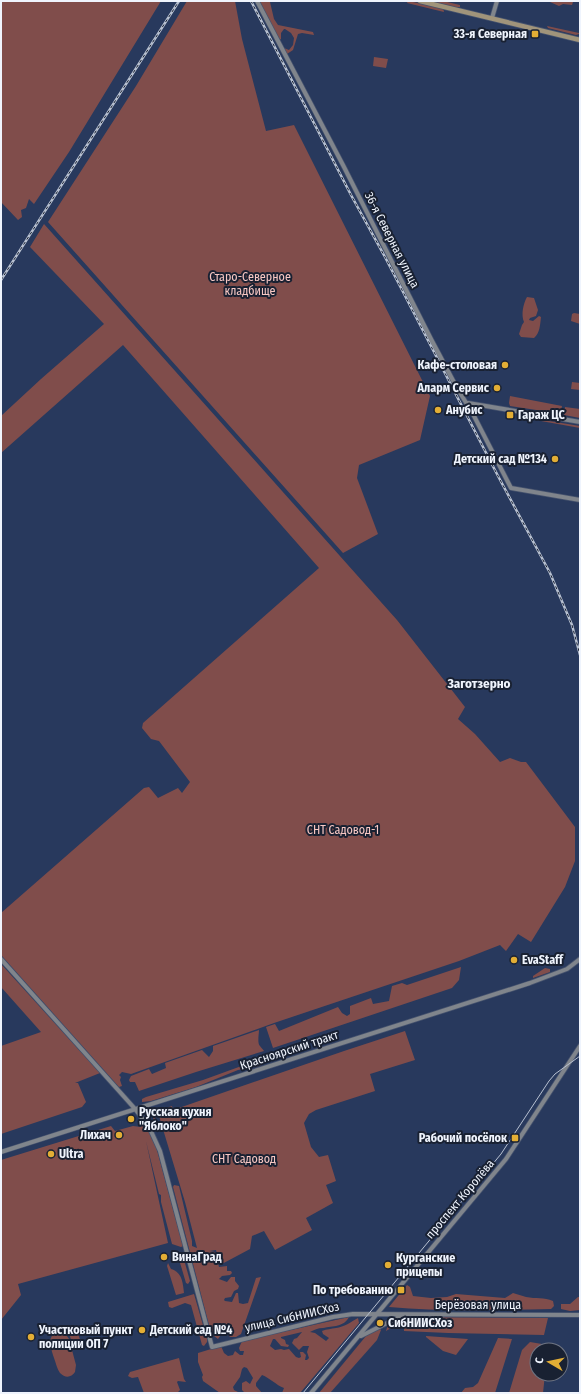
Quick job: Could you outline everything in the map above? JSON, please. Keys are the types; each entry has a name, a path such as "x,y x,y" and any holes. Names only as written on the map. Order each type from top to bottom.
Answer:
{"main road":[{"name":"36-я Северная улица","path":"257,1 376,229 431,339 468,403 511,488 580,500"},
{"path":"420,1 580,40"},
{"path":"492,18 497,1"},
{"path":"468,403 580,422"},
{"path":"1,959 136,1110"},
{"name":"Красноярский тракт","path":"1,1152 513,989 567,969 580,959"},
{"path":"567,969 580,965"},
{"name":"проспект Королёва","path":"311,1393 506,1159 580,1046"},
{"name":"улица СибНИИСХоз","path":"136,1110 150,1129 160,1151 212,1347 333,1317 353,1314 377,1314"},
{"name":"Берёзовая улица","path":"377,1314 580,1315"},
{"path":"357,1338 405,1315"}],"green space":[{"path":"1,1 161,1 69,152 34,204 29,199 26,208 21,210 22,217 18,220 1,202"},
{"name":"Старо-Северное кладбище","path":"187,1 235,1 242,39 266,131 294,125 430,396 420,440 359,465 357,478 378,534 343,553 48,222 136,86"},
{"path":"261,1 270,2 274,19 278,25 313,32 314,35 302,33 298,34 293,50 287,54 284,48 289,50 293,45 294,38 291,33 284,29 281,33 281,39 279,40 260,3"},
{"path":"408,1 443,8 444,12 407,3"},
{"path":"428,1 443,1 460,5 460,7 453,7"},
{"path":"550,1 575,1 572,5 563,4 559,6"},
{"path":"547,26 579,34 576,35 548,28"},
{"path":"374,57 388,59 386,68 373,66"},
{"name":"СНТ Садовод-1","path":"44,224 397,620 465,707 458,719 475,734 500,762 510,758 521,762 526,762 575,827 575,861 565,887 531,942 518,934 506,951 500,945 459,961 274,1023 131,1074 122,1072 119,1075 121,1077 120,1080 122,1086 119,1087 1,955 1,913 144,788 149,787 158,798 178,788 182,793 190,782 159,741 151,739 142,728 143,723 319,568 123,345 1,453 1,416 104,324 30,247"},
{"path":"527,297 534,298 538,310 536,316 530,318 529,320 533,321 539,316 541,317 539,331 534,338 521,337 519,334 524,322 523,310"},
{"path":"572,314 580,314 580,324 571,321"},
{"path":"572,382 580,383 580,390 571,389"},
{"path":"510,396 562,406 561,411 559,414 510,406"},
{"path":"565,407 580,409 580,418 564,415"},
{"path":"543,420 580,426 580,428 541,421"},
{"path":"1,964 100,1073 75,1083 78,1083 86,1102 82,1107 1,1134 1,1046 41,1032 1,987"},
{"path":"461,967 459,980 452,988 273,1048 266,1027 275,1024 279,1031 338,1007 342,1013 347,1016 350,1014 350,1006 371,998 373,1004 389,1001 392,986 402,983 407,985"},
{"path":"545,968 550,969 550,972 533,978 533,976"},
{"path":"259,1030 259,1045 264,1051 139,1091 135,1082 130,1082 129,1080 131,1076 149,1069 152,1074 166,1068 165,1063 202,1050 209,1057 213,1051 213,1046"},
{"name":"СНТ Садовод","path":"405,1031 415,1060 370,1074 375,1091 316,1110 309,1114 304,1123 311,1147 319,1157 328,1155 336,1181 326,1185 333,1203 306,1218 312,1230 275,1250 264,1231 252,1236 250,1249 220,1265 216,1250 209,1251 215,1252 219,1267 227,1266 227,1271 231,1271 232,1273 230,1275 222,1276 219,1279 227,1282 231,1277 235,1277 235,1281 239,1286 231,1297 225,1298 225,1301 232,1302 236,1293 238,1293 239,1303 248,1303 256,1278 261,1277 241,1334 236,1337 230,1337 223,1328 220,1328 219,1330 223,1332 218,1339 214,1336 210,1329 173,1187 174,1185 179,1186 192,1246 197,1248 185,1202 159,1116 155,1117 155,1122 151,1113 172,1106 173,1110"},
{"path":"267,1054 269,1061 259,1066 238,1070 196,1087 151,1101 142,1102 142,1099 146,1097 203,1080 261,1059 263,1055"},
{"path":"142,1124 145,1124 151,1134 157,1150 183,1246 181,1247 172,1244 161,1202 161,1195 159,1194 146,1141 168,1243 18,1284 21,1295 1,1320 1,1160 111,1126 115,1131 133,1126 141,1127"},
{"path":"180,1254 183,1256 190,1281 188,1284 186,1283 178,1256"},
{"path":"168,1263 171,1269 175,1270 180,1275 184,1293 176,1295 167,1266"},
{"path":"407,1285 410,1287 413,1296 431,1298 447,1297 456,1294 505,1298 513,1293 526,1297 550,1300 553,1301 554,1306 551,1309 470,1310 429,1310 389,1307"},
{"path":"194,1294 207,1339 204,1346 202,1345 191,1305 185,1303 172,1308 169,1307 168,1302"},
{"path":"580,1297 580,1310 570,1311 561,1309 561,1304 570,1304"},
{"path":"349,1317 344,1323 310,1332 315,1333 326,1341 329,1338 323,1334 322,1331 342,1327 358,1318 359,1323 300,1393 282,1393 284,1388 262,1375 256,1383 256,1386 262,1393 244,1392 242,1390 242,1383 246,1381 250,1384 253,1378 247,1368 244,1367 240,1377 233,1387 234,1390 240,1393 220,1393 203,1381 203,1375 198,1362 198,1353 221,1346 224,1353 228,1356 233,1355 235,1351 240,1355 243,1355 244,1351 240,1351 239,1348 242,1341","holes":["302,1332 297,1338 294,1339 292,1343 299,1350 303,1346 309,1346 307,1352 309,1358 307,1360 305,1360 306,1355 303,1352 300,1352 301,1357 299,1358 296,1357 289,1349 275,1350 270,1346 273,1339 275,1339 281,1346 288,1347 289,1345 286,1344 285,1340 281,1337"]},
{"path":"403,1317 548,1318 544,1335 404,1331 404,1327 391,1328 386,1331 392,1321"},
{"path":"76,1328 82,1345 74,1348 68,1331"},
{"path":"376,1329 381,1330 377,1340 330,1393 319,1393 366,1336"},
{"path":"60,1332 69,1339 76,1365 75,1372 68,1377 60,1373 57,1368 50,1342 55,1333"},
{"path":"426,1336 468,1339 456,1355 443,1351"},
{"path":"498,1338 512,1339 495,1393 461,1393 465,1388 473,1387 478,1383"},
{"path":"529,1343 529,1382 544,1382 543,1393 509,1393 522,1350"},
{"path":"179,1358 186,1382 177,1382 180,1390 177,1393 144,1393 138,1377 132,1378 128,1376 130,1372"}],"tram line":[{"path":"303,1393 501,1154 549,1081 555,1074 580,1056"}],"railway":[{"path":"1,280 179,1"},
{"path":"251,1 351,195 385,257 550,573 572,625 580,655"}],"place":[{"name":"33-я Северная","path":"535,34"},
{"name":"Кафе-столовая","path":"505,365"},
{"name":"Аларм Сервис","path":"497,388"},
{"name":"Анубис","path":"438,410"},
{"name":"Гараж ЦС","path":"510,415"},
{"name":"Детский сад №134","path":"555,459"},
{"name":"EvaStaff","path":"514,960"},
{"name":"Русская кухня \"Яблоко\"","path":"131,1119"},
{"name":"Лихач","path":"119,1135"},
{"name":"Рабочий посёлок","path":"515,1138"},
{"name":"Ultra","path":"51,1154"},
{"name":"ВинаГрад","path":"164,1257"},
{"name":"Курганские прицепы","path":"388,1265"},
{"name":"По требованию","path":"401,1290"},
{"name":"СибНИИСХоз","path":"380,1323"},
{"name":"Детский сад №4","path":"142,1330"},
{"name":"Участковый пункт полиции ОП 7","path":"31,1337"}],"district":[{"name":"Заготзерно","path":"479,683"}]}
